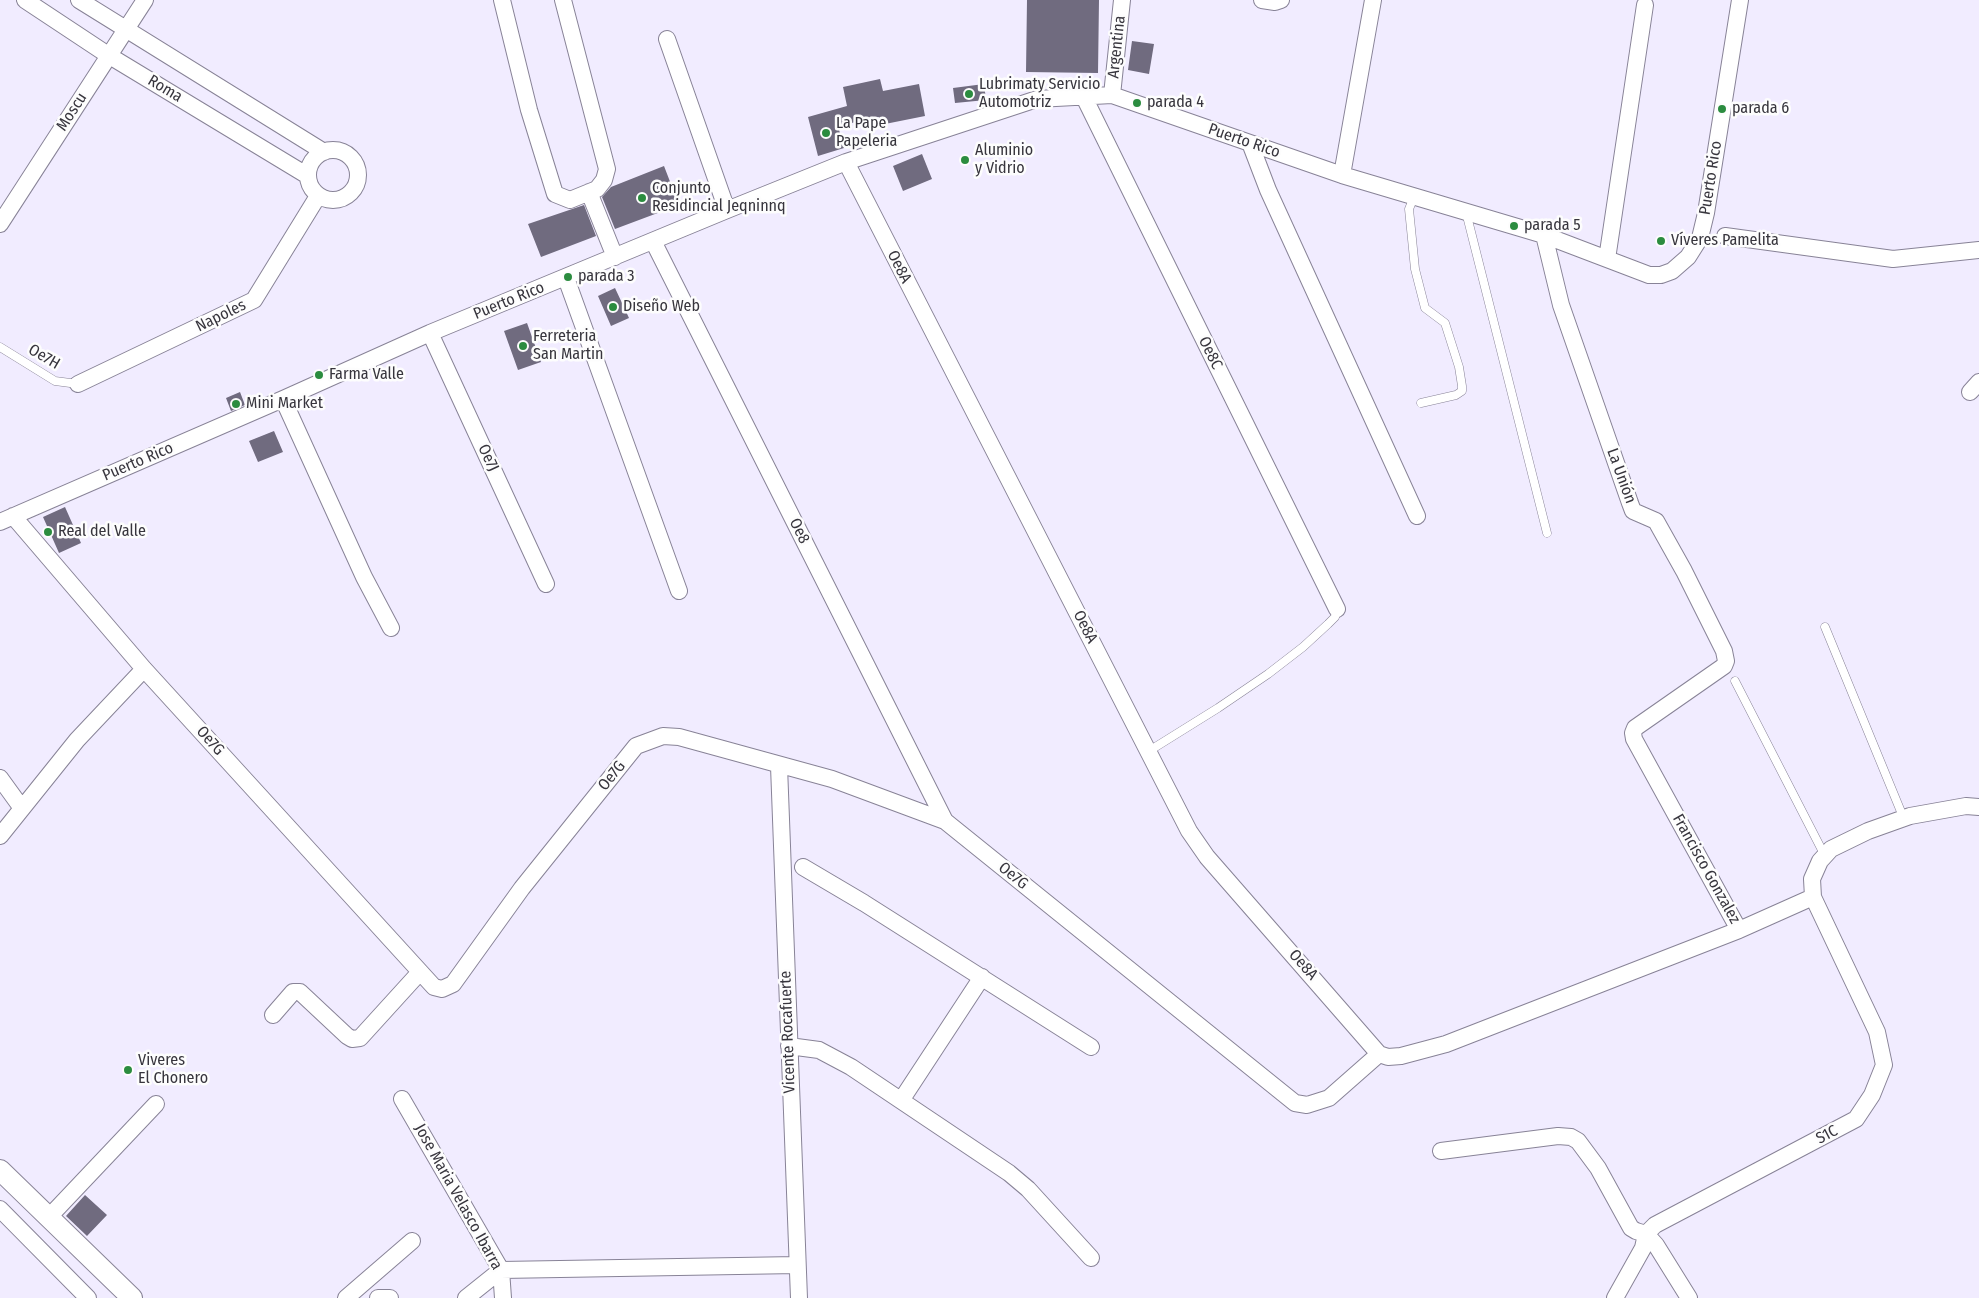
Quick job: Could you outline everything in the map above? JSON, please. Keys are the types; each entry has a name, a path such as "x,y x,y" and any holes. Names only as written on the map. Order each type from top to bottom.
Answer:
{"street":[{"name":"Roma","path":"25,0 108,55 308,176"},
{"name":"Roma","path":"79,0 126,31 324,152"},
{"name":"Moscu","path":"0,224 108,55 146,0"},
{"path":"502,0 529,110 555,194 570,200 590,192 601,185 607,169 562,0"},
{"name":"Argentina","path":"1112,95 1122,0"},
{"path":"1262,0 1275,2 1281,0"},
{"path":"1342,175 1372,0"},
{"name":"Puerto Rico","path":"7,519 283,400 430,332 566,278 727,210 846,162 1038,100 1112,95 1342,175 1544,235 1649,275 1661,275 1672,271 1688,257 1700,238 1706,213 1740,0"},
{"path":"1608,260 1645,5"},
{"path":"667,39 727,210"},
{"name":"Oe8C","path":"1084,97 1337,609"},
{"path":"1250,143 1272,198 1417,516"},
{"path":"334,150 344,153 352,159 357,168 358,179 354,189 347,196 337,200 327,200 318,196 310,187 308,176 312,161 324,152 334,150"},
{"name":"Oe8A","path":"846,162 1195,841 1379,1054"},
{"path":"590,192 615,257"},
{"name":"Napoles","path":"78,384 254,300 318,196"},
{"name":"La Unión","path":"1544,235 1561,305 1633,511 1656,521 1684,571 1725,656 1724,666 1635,728 1633,733 1634,739"},
{"path":"1725,236 1893,259 1979,250"},
{"name":"Oe8","path":"653,241 946,822"},
{"path":"566,278 679,591"},
{"name":"Oe7J","path":"430,332 546,584"},
{"path":"283,400 364,577 391,628"},
{"name":"Oe7G","path":"7,519 434,987 442,988 453,984 522,888 636,746 663,736 679,737 832,779 946,822 1295,1103 1307,1105 1329,1098 1379,1054"},
{"path":"0,836 21,807 77,740 144,669"},
{"name":"Francisco Gonzalez","path":"1634,739 1739,930 1813,897"},
{"name":"Vicente Rocafuerte","path":"779,766 799,1298"},
{"path":"0,778 21,807"},
{"path":"1813,897 1812,879 1820,862 1831,849 1868,831 1904,819 1966,806 1979,808"},
{"path":"803,867 864,903 1091,1047"},
{"name":"S1C","path":"1646,1234 1655,1225 1856,1119 1872,1095 1884,1065 1877,1032 1813,897"},
{"path":"1379,1054 1388,1057 1401,1056 1446,1044 1739,930"},
{"path":"273,1015 294,992 300,992 347,1036 360,1038 420,972"},
{"path":"902,1100 982,977"},
{"path":"789,1046 812,1048 826,1052 902,1100 1009,1173 1028,1189 1091,1258"},
{"name":"Jose Maria Velasco Ibarra","path":"402,1099 501,1270 503,1298"},
{"path":"49,1217 156,1104"},
{"path":"1441,1150 1571,1136 1585,1148 1631,1228 1636,1232 1646,1234 1689,1298"},
{"path":"0,1170 132,1298"},
{"path":"0,1210 88,1298"},
{"path":"1615,1298 1643,1248 1646,1234"},
{"path":"346,1298 412,1242"},
{"path":"466,1298 501,1270 797,1265"},
{"path":"378,1298 390,1298"}],"lane":[{"path":"1414,196 1409,209 1415,269 1425,308 1445,323 1459,367 1462,386 1462,392 1456,395 1421,403"},
{"path":"1466,212 1547,533"},
{"name":"Oe7H","path":"0,347 55,381 78,384"},
{"path":"1149,751 1268,674 1322,630 1335,616 1337,609"},
{"path":"1825,626 1904,819"},
{"path":"1735,681 1825,856"}],"building":[{"path":"1027,0 1099,0 1098,73 1026,72"},
{"path":"1132,41 1154,44 1149,74 1128,70"},
{"path":"880,79 883,91 919,84 925,116 880,125 879,117 838,126 844,148 818,156 808,117 847,106 843,87"},
{"name":"Lubrimaty Servicio Automotriz","path":"984,84 986,100 955,103 953,88"},
{"path":"922,154 932,179 903,191 893,166"},
{"name":"Conjunto Residincial Jeqninnq","path":"664,166 679,205 615,229 602,197 611,187"},
{"path":"584,205 596,236 541,257 528,224"},
{"name":"Diseño Web","path":"615,288 629,318 611,326 598,296"},
{"name":"Ferreteria San Martin","path":"527,323 541,362 518,370 504,331"},
{"name":"Mini Market","path":"240,392 245,405 231,411 226,398"},
{"path":"274,431 283,452 258,462 249,441"},
{"path":"65,507 81,543 59,553 43,517"},
{"path":"85,1195 107,1215 87,1236 66,1216"}],"place":[{"name":"Lubrimaty Servicio Automotriz","path":"969,94"},
{"name":"parada 4","path":"1137,103"},
{"name":"parada 6","path":"1722,109"},
{"name":"La Pape Papeleria","path":"826,133"},
{"name":"Aluminio y Vidrio","path":"965,160"},
{"name":"Conjunto Residincial Jeqninnq","path":"642,198"},
{"name":"parada 5","path":"1514,226"},
{"name":"Víveres Pamelita","path":"1661,241"},
{"name":"parada 3","path":"568,277"},
{"name":"Diseño Web","path":"613,307"},
{"name":"Ferreteria San Martin","path":"523,346"},
{"name":"Farma Valle","path":"319,375"},
{"name":"Mini Market","path":"236,404"},
{"name":"Real del Valle","path":"48,532"},
{"name":"Viveres El Chonero","path":"128,1070"}]}
